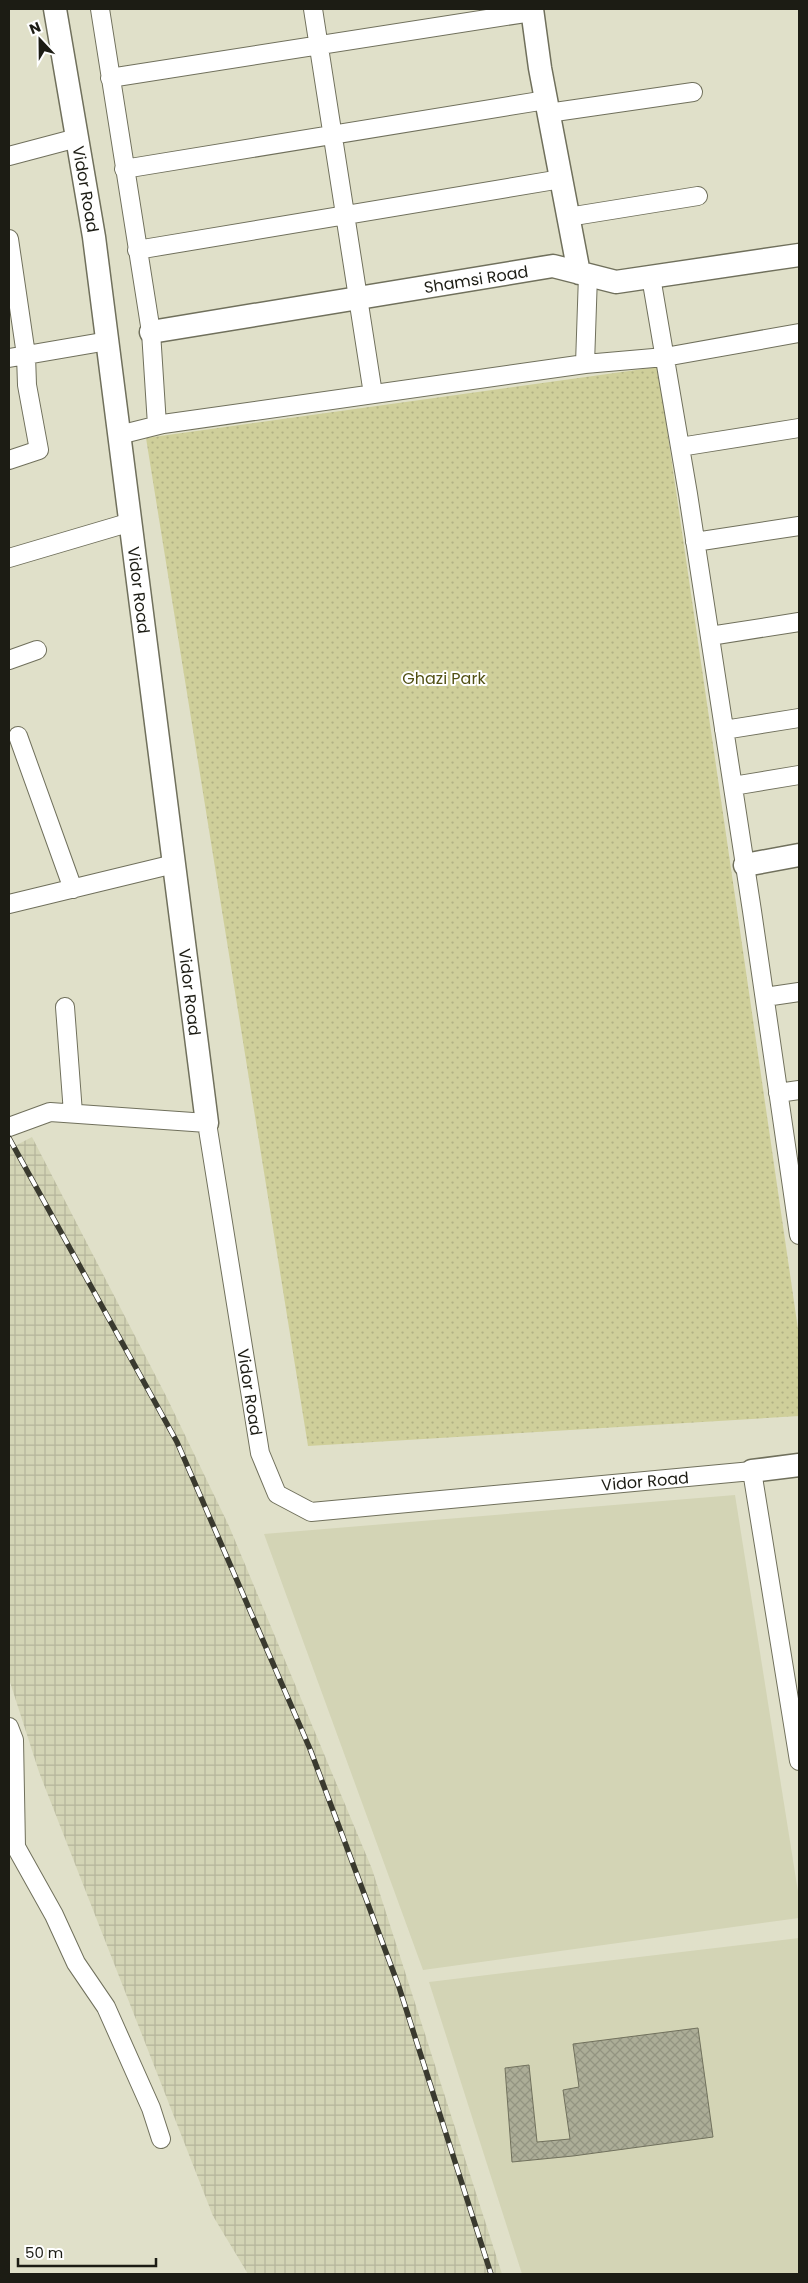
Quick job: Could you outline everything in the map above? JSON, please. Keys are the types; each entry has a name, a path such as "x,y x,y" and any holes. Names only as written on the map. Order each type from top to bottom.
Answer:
{"street":[{"name":"Vidor Road","path":"55,9 94,237 207,1123 260,1453 277,1494 311,1512 752,1471"},
{"path":"100,9 151,332 157,425"},
{"path":"313,9 373,394"},
{"path":"110,78 532,10 547,106 568,217 583,274 586,364"},
{"path":"124,169 332,135 547,106 693,92"},
{"path":"9,156 77,138"},
{"path":"137,250 561,179"},
{"path":"568,217 698,196"},
{"path":"9,239 10,262 26,355 28,385 38,450 9,460"},
{"name":"Shamsi Road","path":"151,332 553,266 616,282 799,255"},
{"path":"651,277 666,357 710,636 778,1093 796,1188 799,1235"},
{"path":"120,435 157,425 586,364 666,357 799,333"},
{"path":"9,358 108,341"},
{"path":"680,447 799,428"},
{"path":"9,558 131,522"},
{"path":"695,542 799,526"},
{"path":"710,636 799,622"},
{"path":"9,660 37,650"},
{"path":"724,730 799,718"},
{"path":"18,736 73,889"},
{"path":"732,786 799,775"},
{"path":"745,865 799,856"},
{"path":"9,904 174,864"},
{"path":"765,997 799,992"},
{"path":"65,1007 73,1113"},
{"path":"778,1093 799,1090"},
{"path":"9,1127 50,1112 207,1123"},
{"path":"799,1466 752,1471 799,1761"},
{"path":"9,1727 14,1748 12,1846 54,1916 76,1963 106,2007 151,2108 161,2139"}],"shaded area":[{"path":"32,1137 166,1396 229,1526 372,1869 502,2274 248,2274 213,2216 39,1772 9,1679 9,1149"},
{"path":"735,1495 799,1898 799,1918 423,1970 264,1534"},
{"path":"799,1938 799,2274 522,2274 429,1982"}],"green space":[{"name":"Ghazi Park","path":"658,367 799,1336 799,1416 308,1446 146,438"}],"building":[{"path":"698,2028 713,2137 573,2156 512,2162 505,2068 529,2065 537,2142 570,2139 563,2090 579,2087 573,2044"}],"railway":[{"path":"9,1138 177,1442 310,1749 399,1987 491,2274"}]}
